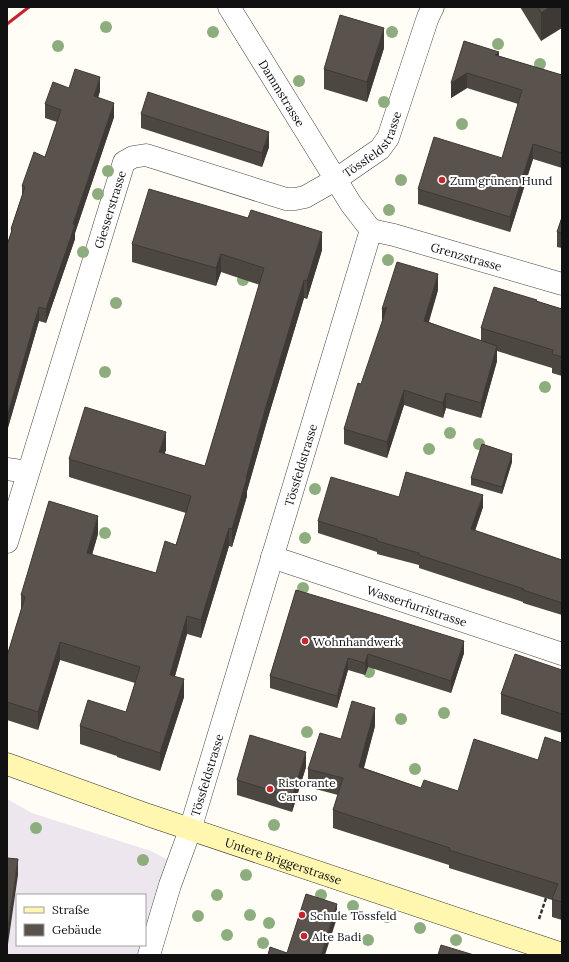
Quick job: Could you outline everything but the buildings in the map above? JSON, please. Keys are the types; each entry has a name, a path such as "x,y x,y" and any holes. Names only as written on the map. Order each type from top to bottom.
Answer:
{"main road":[{"name":"Untere Briggerstrasse","path":"7,764 190,830 562,954"}],"street":[{"name":"Dammstrasse","path":"229,7 336,180"},
{"name":"Tössfeldstrasse","path":"149,955 170,885 190,830 371,230 351,204 336,180 380,149 388,138 428,16 433,7"},
{"name":"Giesserstrasse","path":"7,542 124,162 133,157 146,155 286,199 305,197 336,180"},
{"name":"Grenzstrasse","path":"371,230 394,235 562,284"},
{"path":"7,469 28,472"},
{"name":"Wasserfurristrasse","path":"272,557 562,654"}],"path":[{"path":"531,944 548,890"}],"shaded area":[{"path":"7,799 32,813 151,851 178,865 149,955 7,955"}],"railway":[{"path":"7,24 29,7"}],"place":[{"name":"Zum grünen Hund","path":"442,180"},
{"name":"Wohnhandwerk","path":"305,641"},
{"name":"Ristorante Caruso","path":"270,789"},
{"name":"Schule Tössfeld","path":"302,915"},
{"name":"Alte Badi","path":"304,936"}]}
